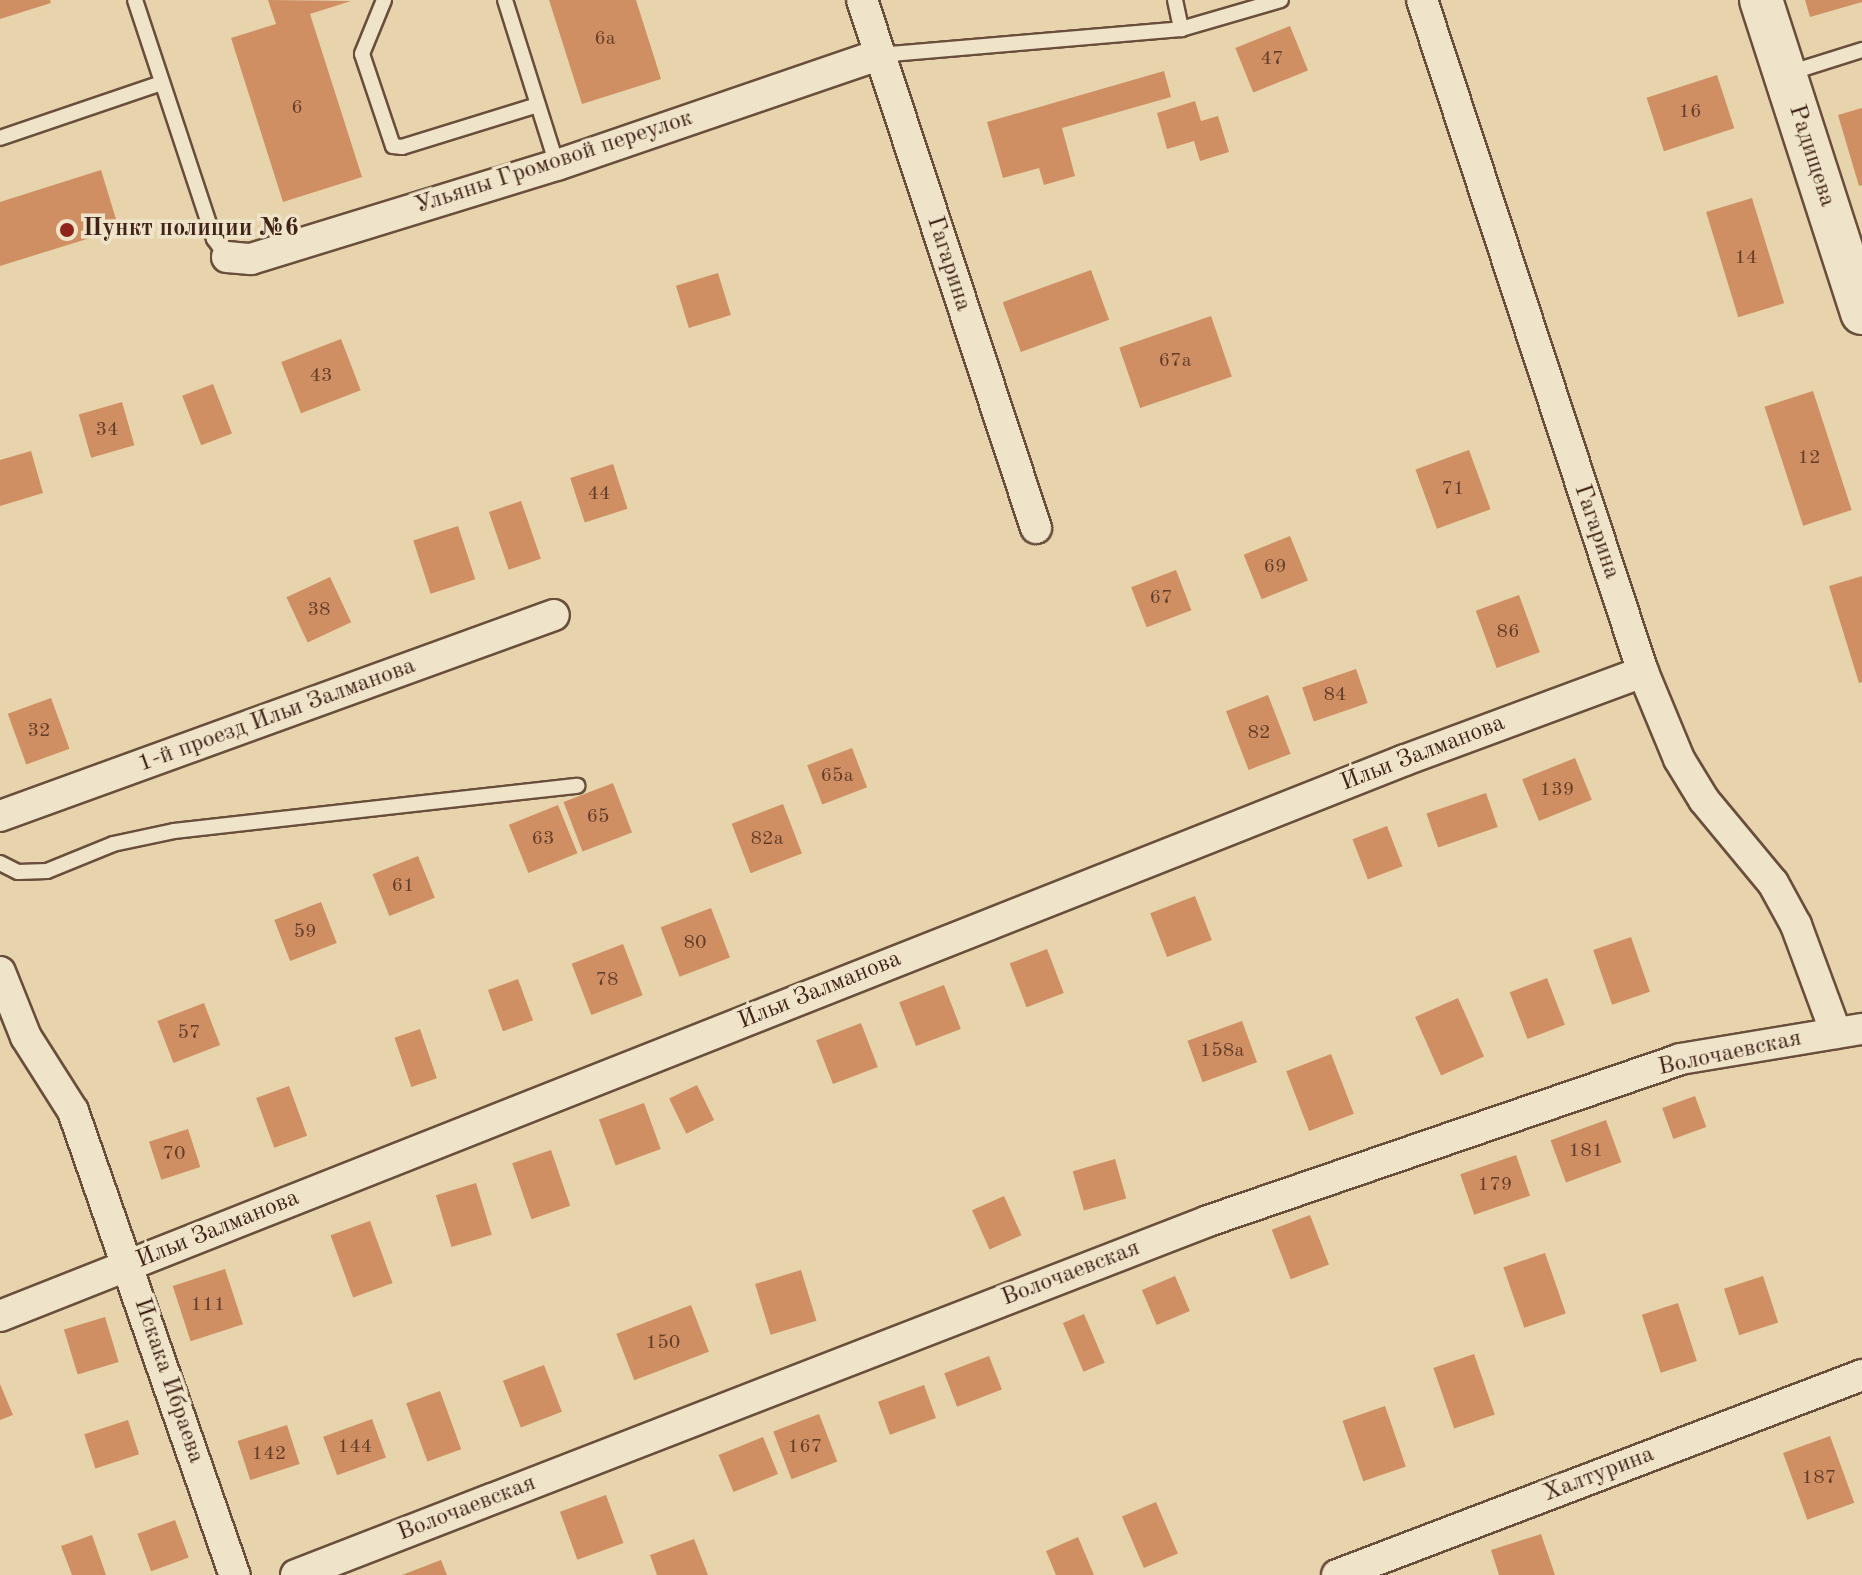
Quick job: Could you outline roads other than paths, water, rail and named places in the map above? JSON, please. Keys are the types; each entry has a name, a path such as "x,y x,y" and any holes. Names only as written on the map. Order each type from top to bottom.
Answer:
{"street":[{"name":"Гагарина","path":"862,0 1036,528"},
{"name":"Гагарина","path":"1422,0 1643,672 1679,759 1704,800 1773,883 1849,1031"},
{"name":"Радищева","path":"1761,0 1862,313"},
{"name":"Ульяны Громовой переулок","path":"227,257 251,259 557,165 879,55"},
{"name":"1-й проезд Ильи Залманова","path":"0,816 554,615"},
{"name":"Ильи Залманова","path":"0,1316 1405,760 1643,672"},
{"name":"Искака Ибраева","path":"0,972 26,1037 73,1111 235,1575"},
{"name":"Волочаевская","path":"296,1575 1208,1221 1680,1059 1849,1031"},
{"name":"Халтурина","path":"1337,1575 1862,1375"}],"lane":[{"path":"135,0 214,239 227,257"},
{"path":"384,0 362,54 393,146 402,147 538,105"},
{"path":"505,0 557,165"},
{"path":"1175,0 1181,29"},
{"path":"879,55 1181,29 1281,0"},
{"path":"1785,74 1862,50"},
{"path":"0,138 162,83"},
{"path":"0,863 18,872 47,871 113,844 174,831 577,786"}],"place":[{"name":"Пункт полиции №6","path":"67,230"}]}
